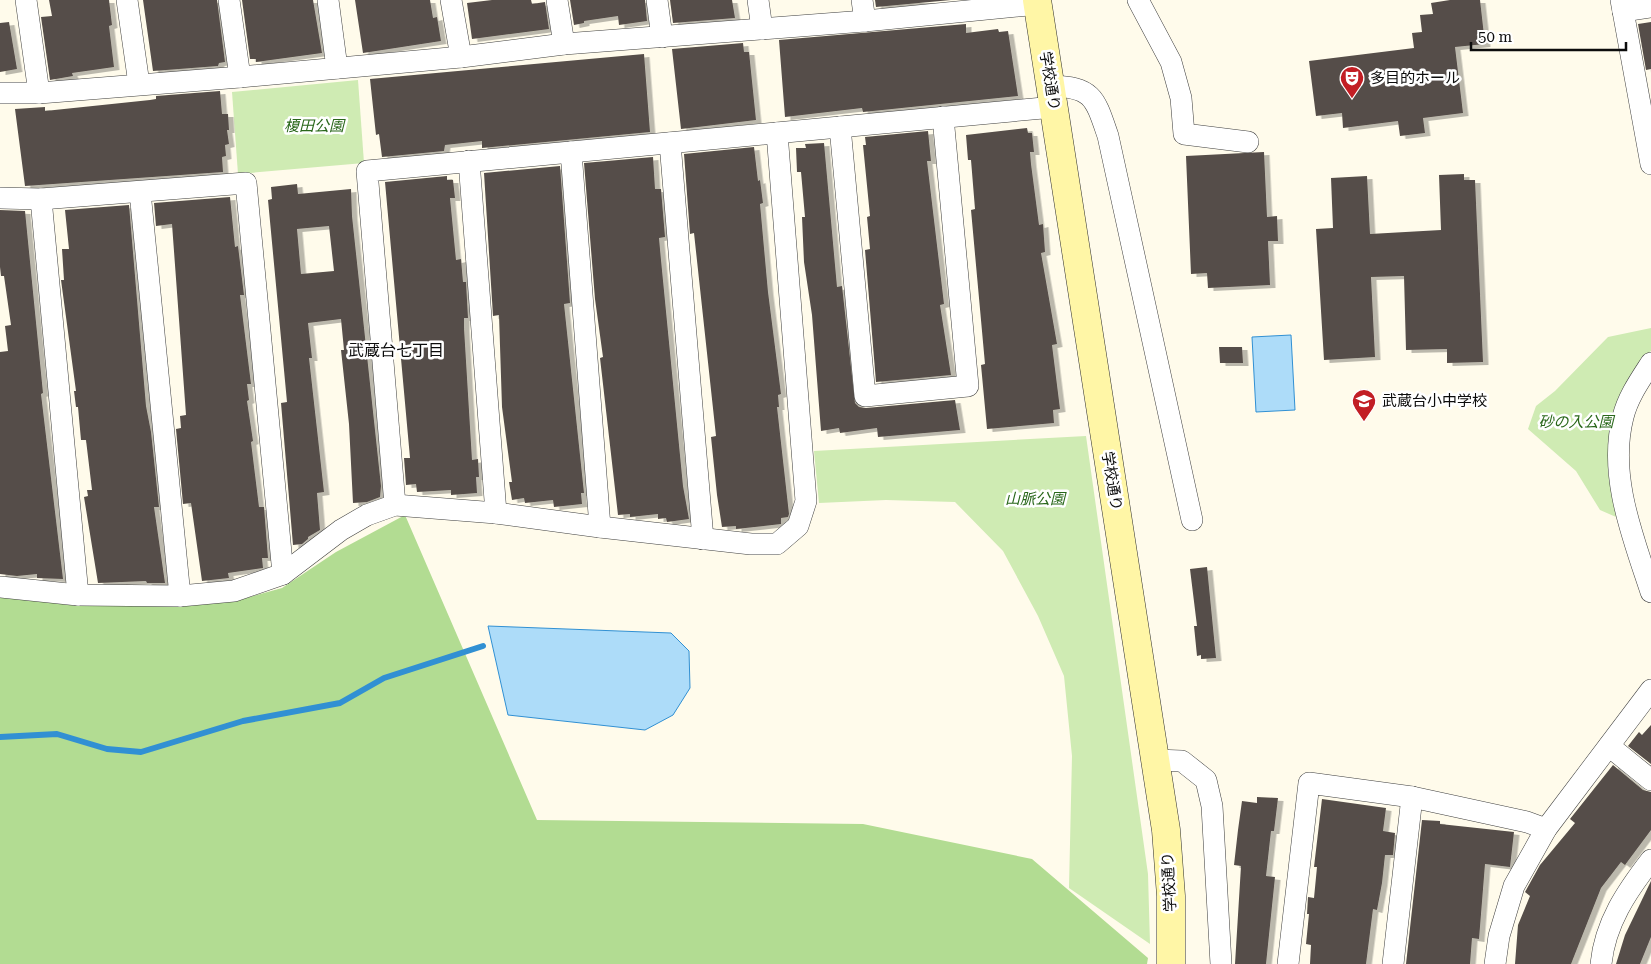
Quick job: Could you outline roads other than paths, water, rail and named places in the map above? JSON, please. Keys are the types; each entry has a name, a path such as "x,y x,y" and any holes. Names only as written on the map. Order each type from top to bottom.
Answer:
{"street":[{"path":"26,0 39,93"},
{"path":"127,0 139,84"},
{"path":"229,0 240,76"},
{"path":"328,0 337,68"},
{"path":"452,0 461,57"},
{"path":"557,0 564,44"},
{"path":"657,0 662,37"},
{"path":"758,0 762,28"},
{"path":"862,0 865,21"},
{"path":"1138,0 1171,62 1181,98 1184,134 1248,142"},
{"path":"0,93 39,93 337,68 461,57 564,44 865,21 965,6 1037,2"},
{"name":"学校通り","path":"1037,2 1155,760 1167,849 1171,964"},
{"path":"1651,7 1622,5 1651,164"},
{"path":"395,505 367,171 943,117 1052,96 1075,87 1085,91 1099,110 1108,136 1192,520"},
{"path":"840,127 865,396 968,386 943,117"},
{"path":"0,587 78,594 180,596 234,591 283,574 341,530 367,515 395,505 496,513 600,528 751,544 777,544 798,526 806,501 777,132"},
{"path":"670,142 703,539"},
{"path":"571,152 600,528"},
{"path":"469,161 496,513"},
{"path":"0,198 41,199 246,182 283,574"},
{"path":"140,192 180,596"},
{"path":"41,199 78,594"},
{"path":"1649,581 1627,515 1619,469 1618,444 1623,416 1635,388 1651,363"},
{"path":"1495,964 1499,936 1514,886 1546,829 1651,690"},
{"path":"1609,746 1651,780"},
{"path":"1155,760 1182,761 1206,780 1212,806 1221,964"},
{"path":"1288,964 1309,782 1412,797 1527,822 1546,829"},
{"path":"1392,964 1412,797"},
{"path":"1601,964 1602,951 1618,906 1651,860"}],"water":[{"path":"1291,335 1295,410 1256,412 1252,337"},
{"path":"488,626 671,633 689,651 690,688 673,715 645,730 508,715"}],"waterway":[{"path":"0,737 57,734 107,749 141,752 243,721 340,703 384,678 483,646"}],"place":[{"name":"多目的ホール","path":"1352,99"},
{"name":"武蔵台小中学校","path":"1364,422"}],"district":[{"name":"武蔵台七丁目","path":"396,350"}],"park label":[{"name":"榎田公園","path":"314,126"},
{"name":"砂の入公園","path":"1576,422"},
{"name":"山脈公園","path":"1035,499"}]}
